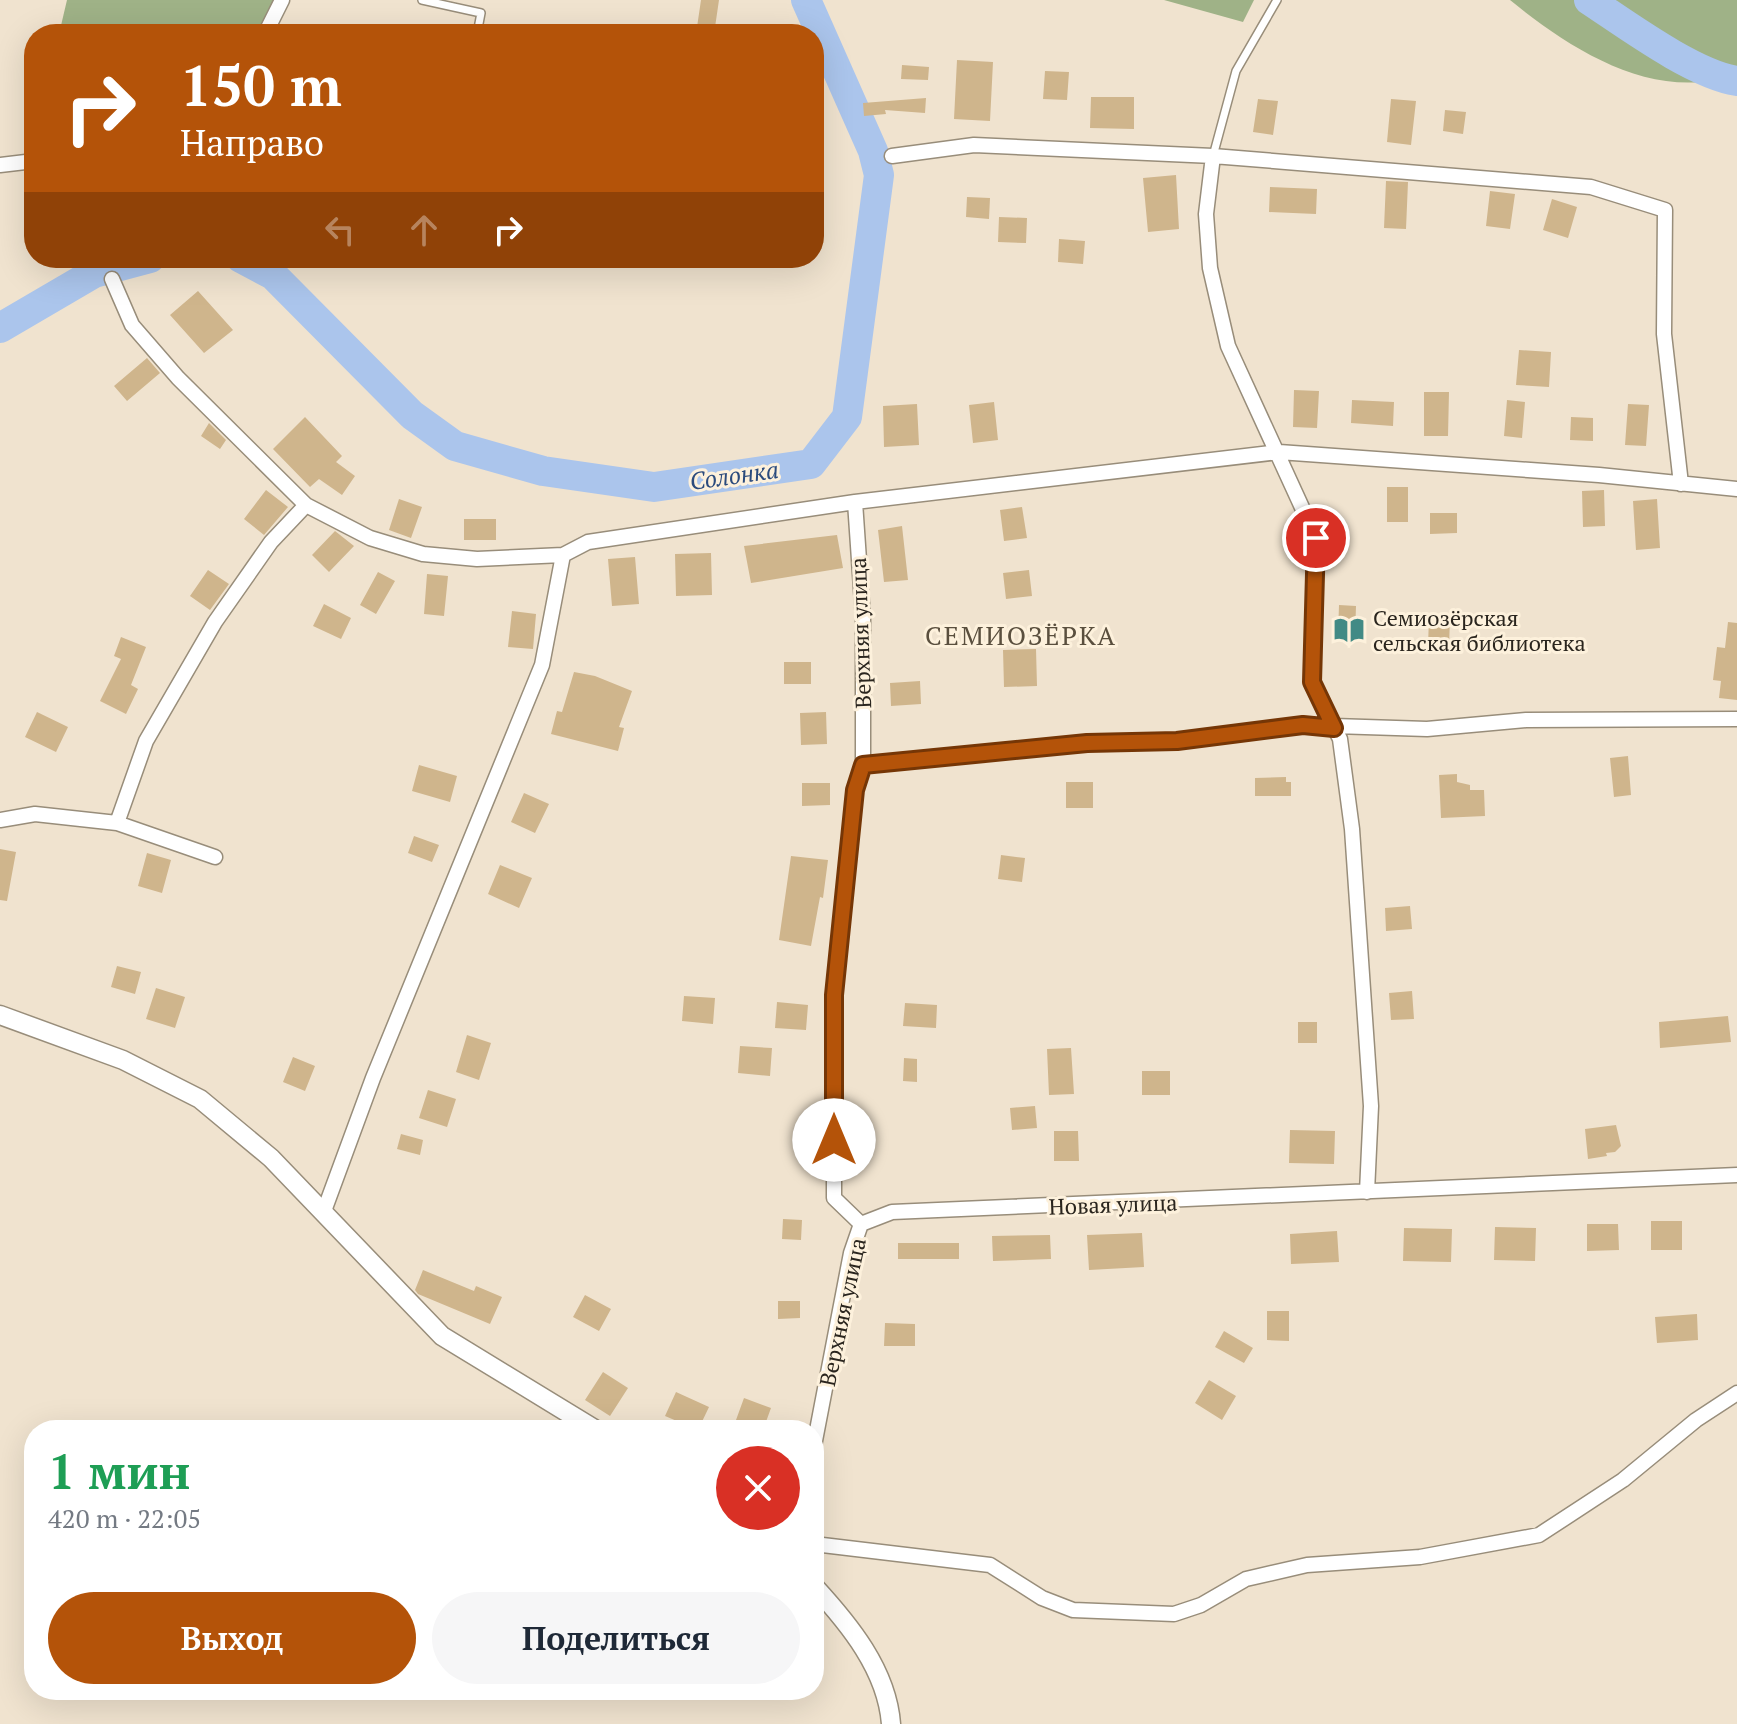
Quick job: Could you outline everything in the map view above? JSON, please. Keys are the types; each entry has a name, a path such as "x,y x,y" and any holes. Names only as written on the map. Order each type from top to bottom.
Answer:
{"street":[{"path":"270,24 282,0"},
{"path":"892,156 974,145 1213,156 1591,187 1665,210 1664,334 1681,484"},
{"path":"1213,156 1206,214 1210,268 1228,346 1316,538 1312,682 1340,739 1352,829 1371,1106 1367,1192"},
{"path":"0,165 24,162"},
{"path":"112,279 132,325 178,378 306,505 370,538 423,554 477,559 563,555 588,542 855,502 1279,452 1737,489"},
{"name":"Верхняя улица","path":"819,1420 851,1253 861,1224 834,1198 834,995 855,790 863,765 863,618 855,502"},
{"path":"117,823 146,741 215,622 271,542 306,505"},
{"path":"324,1211 373,1078 542,665 563,555"},
{"path":"863,765 1087,743 1177,741 1303,725 1427,729 1526,720 1737,719"},
{"path":"0,820 35,814 117,823 215,857"},
{"path":"0,1015 123,1060 200,1099 271,1158 442,1336 580,1420"},
{"name":"Новая улица","path":"861,1224 892,1212 1737,1175"},
{"path":"824,1545 990,1565 1042,1598 1073,1610 1174,1614 1201,1605 1246,1579 1307,1565 1420,1557 1539,1535 1623,1480 1696,1420 1737,1393"},
{"path":"824,1597 870,1658 890,1712 891,1724"}],"lane":[{"path":"422,0 481,13 479,24"},
{"path":"1213,156 1236,71 1277,0"}],"green space":[{"path":"67,0 274,0 262,24 61,24"},
{"path":"1164,0 1254,0 1243,22"},
{"path":"1510,0 1737,0 1737,74 1706,81 1676,82 1646,77 1587,53"}],"building":[{"path":"701,0 719,0 715,24 697,24"},
{"path":"957,60 993,62 990,121 954,119"},
{"path":"902,65 929,67 928,80 901,79"},
{"path":"1045,71 1069,72 1067,100 1043,99"},
{"path":"1091,97 1134,97 1134,129 1090,128"},
{"path":"926,98 925,113 885,110 886,114 864,116 863,103"},
{"path":"1258,99 1278,101 1273,135 1253,132"},
{"path":"1391,99 1416,101 1411,145 1387,142"},
{"path":"1445,110 1466,112 1463,134 1443,131"},
{"path":"1176,175 1179,229 1148,232 1143,178"},
{"path":"1386,181 1408,182 1406,229 1384,228"},
{"path":"1270,187 1317,189 1316,214 1269,212"},
{"path":"1490,191 1515,194 1510,229 1486,226"},
{"path":"967,197 990,198 989,219 966,217"},
{"path":"1552,199 1577,207 1568,238 1543,230"},
{"path":"999,217 1027,218 1026,243 998,242"},
{"path":"1059,239 1085,241 1083,264 1058,262"},
{"path":"198,291 233,330 204,353 170,315"},
{"path":"1519,350 1551,352 1549,387 1516,385"},
{"path":"147,358 160,373 127,401 114,386"},
{"path":"1294,390 1319,391 1317,428 1293,427"},
{"path":"1424,392 1449,392 1448,436 1424,436"},
{"path":"1352,400 1394,402 1393,426 1351,423"},
{"path":"1507,400 1525,402 1522,438 1504,436"},
{"path":"994,402 998,440 973,443 969,405"},
{"path":"917,404 919,445 884,447 883,406"},
{"path":"1628,404 1649,405 1646,446 1625,445"},
{"path":"305,417 342,456 336,462 355,476 342,495 319,479 310,487 273,449"},
{"path":"1571,417 1593,418 1593,441 1570,440"},
{"path":"209,423 226,440 220,449 201,436"},
{"path":"1387,487 1408,487 1408,522 1387,522"},
{"path":"266,490 288,507 264,535 244,519"},
{"path":"1604,490 1605,526 1583,527 1582,491"},
{"path":"399,499 422,507 411,538 389,530"},
{"path":"1657,499 1660,548 1636,550 1633,501"},
{"path":"1022,507 1027,538 1004,541 1000,510"},
{"path":"1430,513 1457,513 1457,533 1430,534"},
{"path":"464,519 496,519 496,540 464,540"},
{"path":"902,526 908,580 884,582 878,530"},
{"path":"335,531 354,546 329,572 312,555"},
{"path":"837,535 843,568 751,583 744,546"},
{"path":"711,553 712,595 676,596 675,554"},
{"path":"635,557 639,604 612,606 608,559"},
{"path":"208,570 229,584 210,610 190,596"},
{"path":"1029,570 1032,596 1006,599 1003,573"},
{"path":"378,572 395,581 376,614 360,605"},
{"path":"427,574 448,576 444,616 424,614"},
{"path":"324,604 351,618 341,639 313,626"},
{"path":"1339,605 1356,606 1355,636 1338,635"},
{"path":"512,611 536,614 533,649 508,647"},
{"path":"1429,616 1450,617 1449,647 1428,647"},
{"path":"1728,622 1737,623 1737,700 1719,698 1721,681 1713,680 1717,647 1725,648"},
{"path":"121,637 146,647 131,685 138,689 126,714 100,701 121,659 114,656"},
{"path":"1036,649 1037,686 1004,687 1003,650"},
{"path":"784,662 811,662 811,684 784,684"},
{"path":"574,672 595,676 632,691 619,727 624,728 618,751 551,734 557,711 562,712"},
{"path":"920,681 921,704 891,706 890,683"},
{"path":"37,712 68,727 56,752 25,737"},
{"path":"826,712 827,744 801,745 800,713"},
{"path":"1628,756 1631,795 1614,797 1610,758"},
{"path":"419,765 457,776 450,802 412,791"},
{"path":"1457,774 1457,782 1470,785 1470,790 1484,790 1485,816 1441,818 1439,775"},
{"path":"1286,777 1286,782 1291,782 1291,796 1255,796 1255,778"},
{"path":"1066,782 1093,782 1093,808 1066,808"},
{"path":"802,783 830,783 830,805 802,806"},
{"path":"524,793 549,804 535,833 511,822"},
{"path":"414,836 439,845 432,862 408,853"},
{"path":"0,849 16,852 7,901 0,900"},
{"path":"147,853 171,860 162,893 138,886"},
{"path":"1001,855 1025,858 1022,882 998,879"},
{"path":"791,856 828,860 823,898 820,897 811,946 779,940"},
{"path":"500,865 532,878 519,908 488,894"},
{"path":"1410,906 1412,929 1386,931 1385,908"},
{"path":"117,966 141,972 135,994 111,987"},
{"path":"156,988 185,997 175,1028 146,1019"},
{"path":"1412,991 1414,1019 1391,1020 1389,993"},
{"path":"684,996 715,998 713,1024 682,1021"},
{"path":"777,1002 808,1005 806,1030 775,1028"},
{"path":"905,1003 937,1005 936,1028 903,1026"},
{"path":"1728,1016 1731,1042 1660,1048 1659,1022"},
{"path":"1298,1022 1317,1022 1317,1043 1298,1043"},
{"path":"467,1035 491,1043 479,1080 456,1072"},
{"path":"740,1046 772,1048 770,1076 738,1073"},
{"path":"1071,1048 1074,1094 1049,1095 1047,1049"},
{"path":"293,1057 315,1066 305,1091 283,1082"},
{"path":"904,1058 917,1059 917,1082 903,1081"},
{"path":"1142,1071 1170,1071 1170,1095 1142,1095"},
{"path":"428,1090 456,1099 447,1127 419,1118"},
{"path":"1035,1106 1037,1128 1012,1130 1010,1108"},
{"path":"1616,1125 1621,1146 1615,1152 1606,1153 1607,1156 1588,1159 1585,1129"},
{"path":"1290,1130 1335,1131 1334,1164 1289,1163"},
{"path":"1054,1131 1078,1131 1079,1161 1054,1161"},
{"path":"401,1134 423,1140 420,1155 397,1149"},
{"path":"783,1219 802,1220 801,1240 782,1239"},
{"path":"1651,1221 1682,1221 1682,1250 1651,1250"},
{"path":"1587,1224 1618,1224 1619,1250 1587,1251"},
{"path":"1495,1227 1536,1228 1535,1261 1494,1260"},
{"path":"1404,1228 1452,1229 1451,1262 1403,1261"},
{"path":"1337,1231 1339,1262 1291,1264 1290,1234"},
{"path":"1142,1233 1144,1267 1089,1270 1087,1235"},
{"path":"1050,1235 1051,1259 993,1261 992,1236"},
{"path":"898,1243 959,1243 959,1259 898,1259"},
{"path":"423,1270 474,1291 476,1286 502,1297 490,1324 418,1294 415,1290"},
{"path":"585,1295 611,1309 599,1331 573,1317"},
{"path":"778,1301 800,1301 800,1318 778,1319"},
{"path":"1267,1311 1289,1311 1289,1341 1267,1340"},
{"path":"1697,1314 1698,1340 1657,1343 1655,1317"},
{"path":"885,1323 915,1324 915,1346 884,1346"},
{"path":"1224,1331 1253,1348 1244,1363 1215,1347"},
{"path":"603,1372 628,1388 610,1416 585,1400"},
{"path":"1209,1380 1236,1396 1222,1420 1195,1403"},
{"path":"676,1392 709,1407 703,1420 674,1420 665,1416"},
{"path":"744,1398 771,1408 767,1420 736,1420"}],"waterway":[{"name":"Солонка","path":"806,0 817,24"},
{"name":"Солонка","path":"1589,0 1681,59 1720,77 1737,81"},
{"name":"Солонка","path":"260,268 273,275 412,415 455,446 543,471 654,487 811,464 847,417 879,175 873,151 824,41"},
{"name":"Солонка","path":"0,328 94,273 113,268"}],"place":[{"name":"Семиозёрская сельская библиотека","path":"1349,630"}],"district":[{"name":"СЕМИОЗЁРКА","path":"1021,635"}],"route":[{"path":"834,1140 834,995 855,790 863,765 1087,743 1177,741 1303,725 1334,728 1312,682 1316,538"}]}
